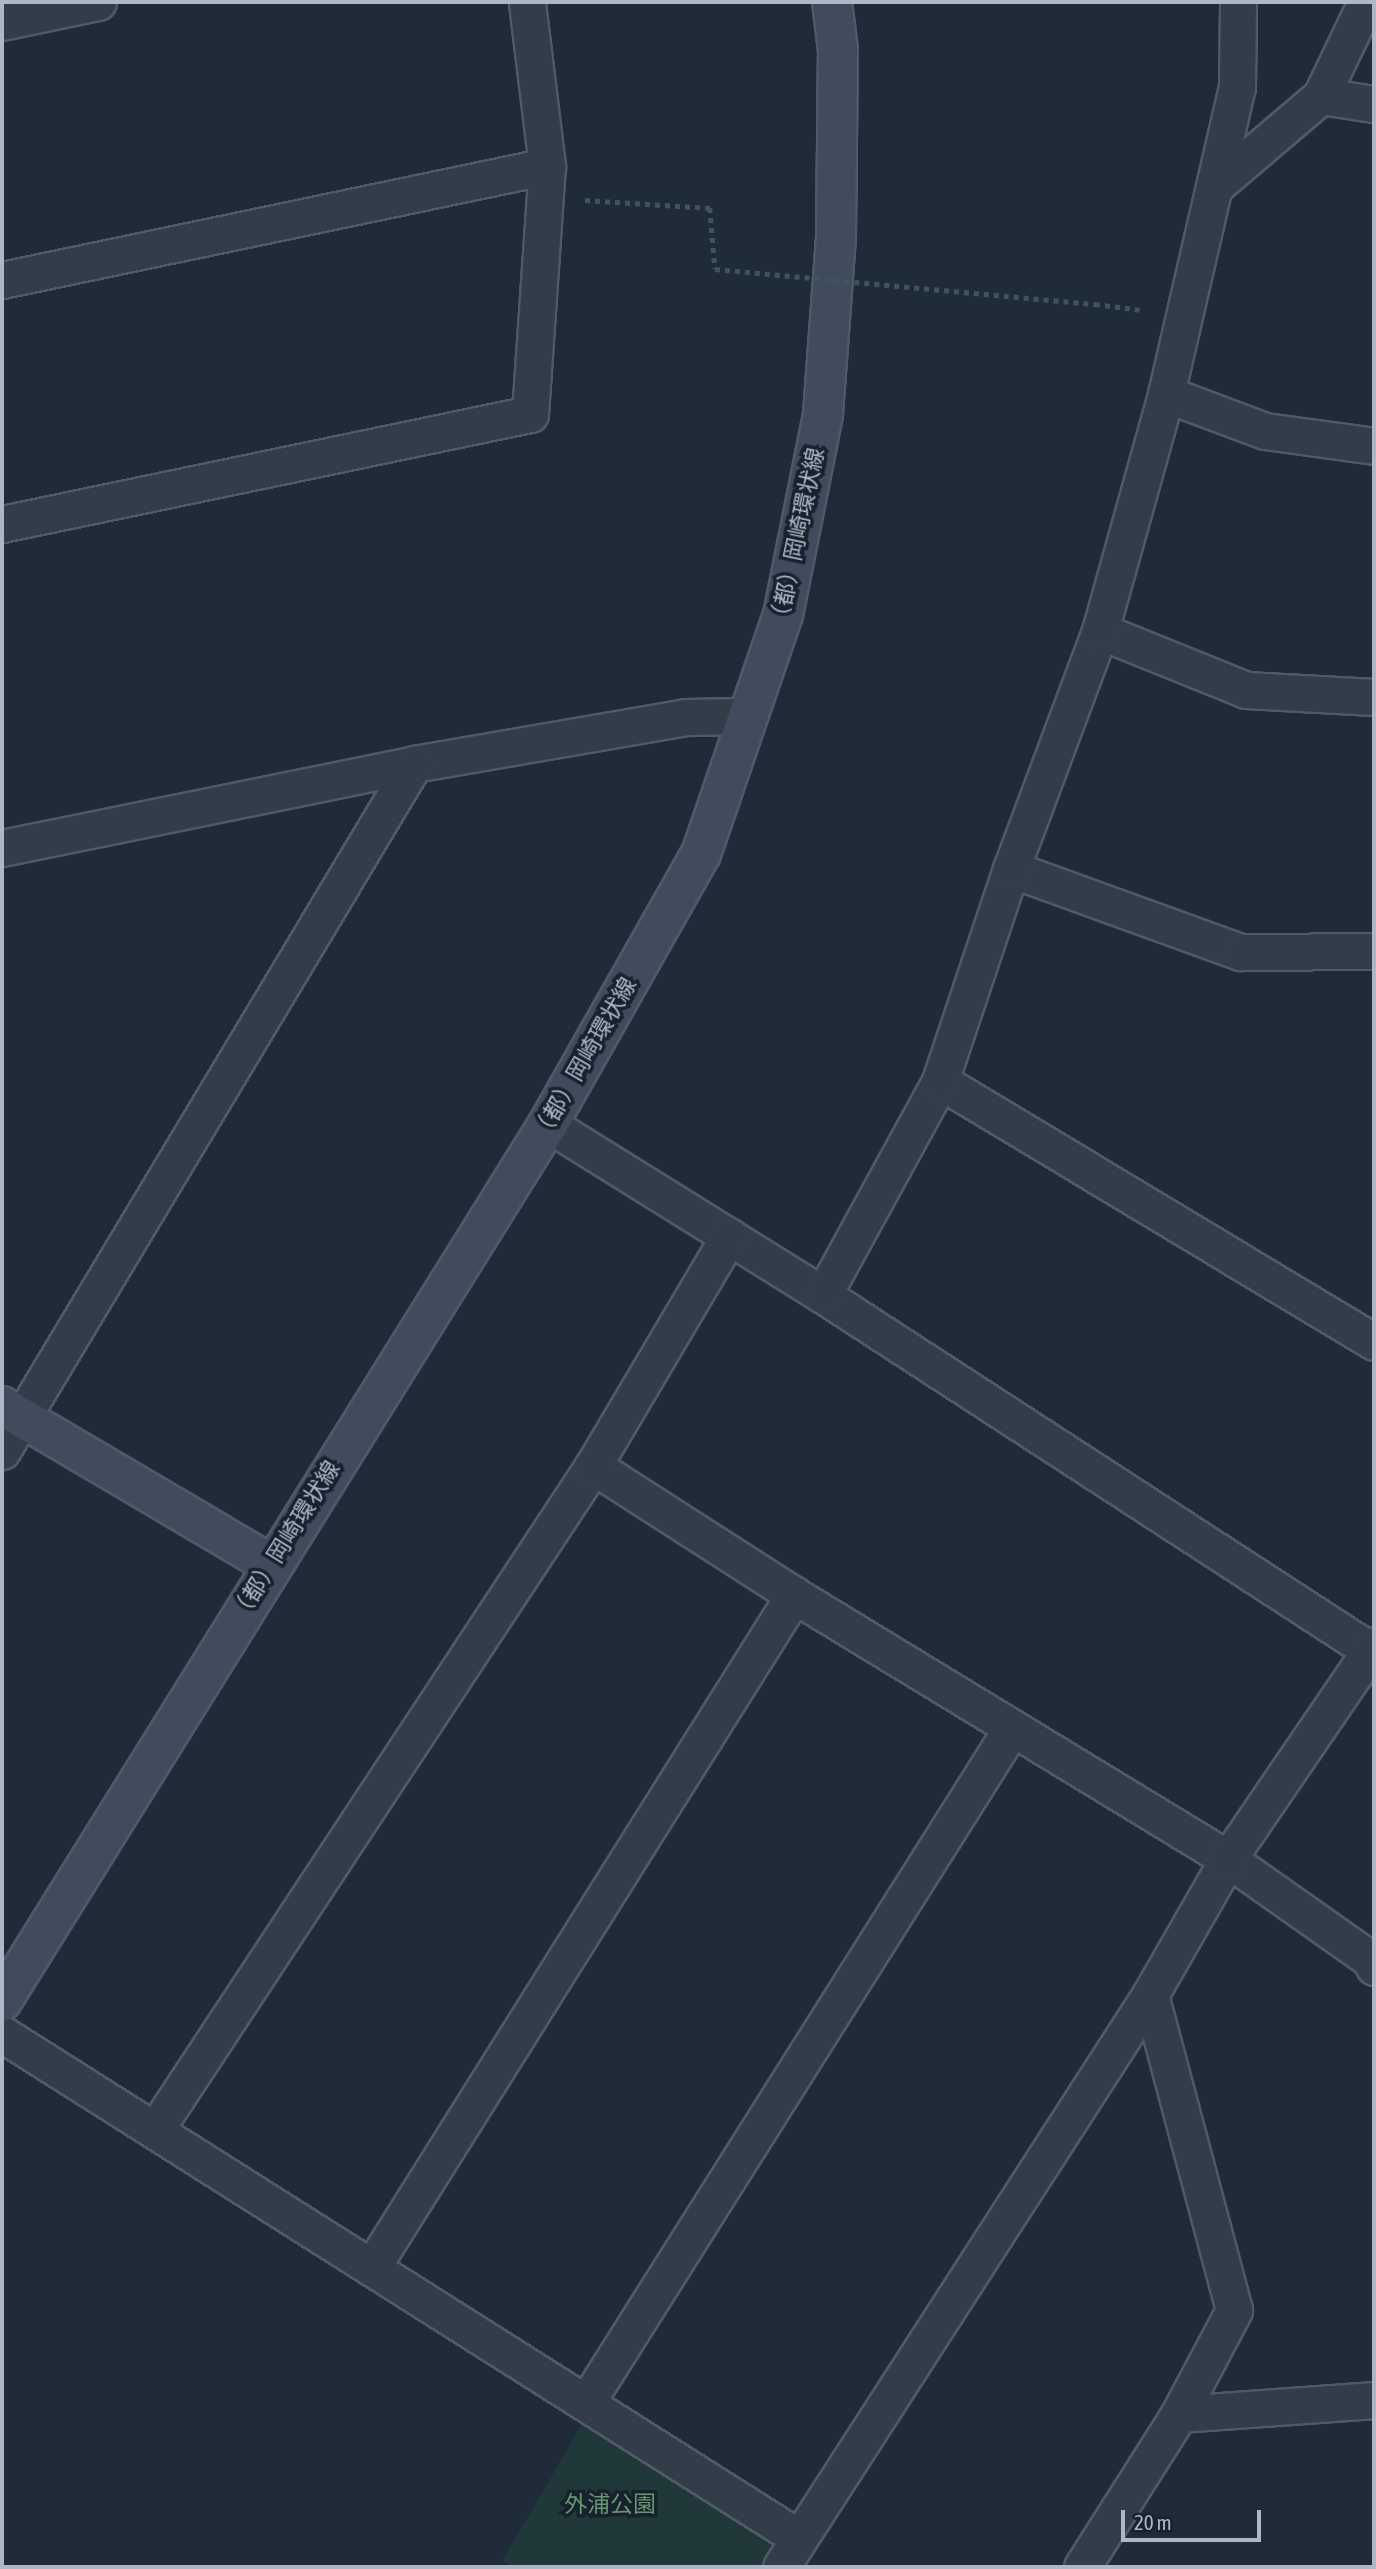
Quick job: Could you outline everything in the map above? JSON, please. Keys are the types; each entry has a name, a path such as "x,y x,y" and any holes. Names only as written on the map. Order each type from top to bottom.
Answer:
{"street":[{"path":"2,22 97,2"},
{"path":"2,524 530,414 546,182 527,2"},
{"name":"（都）岡崎環状線","path":"2,2001 270,1564 548,1124 701,854 783,615 823,414 835,237 838,50 832,2"},
{"path":"823,1295 940,1081 1011,869 1100,631 1167,394 1237,87 1238,2"},
{"path":"1214,187 1321,96 1366,2"},
{"path":"1321,96 1374,104"},
{"path":"2,280 546,182"},
{"path":"1167,394 1265,431 1374,446"},
{"path":"1100,631 1246,691 1374,697"},
{"path":"2,848 414,764 685,717 748,716"},
{"path":"2,1451 12,1413 414,764"},
{"path":"1011,869 1240,952 1374,951"},
{"path":"940,1081 1374,1342"},
{"path":"548,1124 823,1295 1373,1649 1228,1859 1150,1995 781,2567"},
{"path":"155,2130 593,1466 729,1236"},
{"path":"12,1413 270,1564"},
{"path":"593,1466 794,1595 1228,1859 1370,1959 1374,1967"},
{"path":"372,2267 794,1595"},
{"path":"586,2403 1013,1728"},
{"path":"1082,2567 1179,2414 1234,2310 1150,1995"},
{"path":"2,2034 799,2538"},
{"path":"1179,2414 1374,2400"}],"path":[{"path":"546,182 709,208 715,269 1095,304"}],"green space":[{"name":"外浦公園","path":"587,2416 787,2540 771,2567 511,2567 502,2561"}]}
